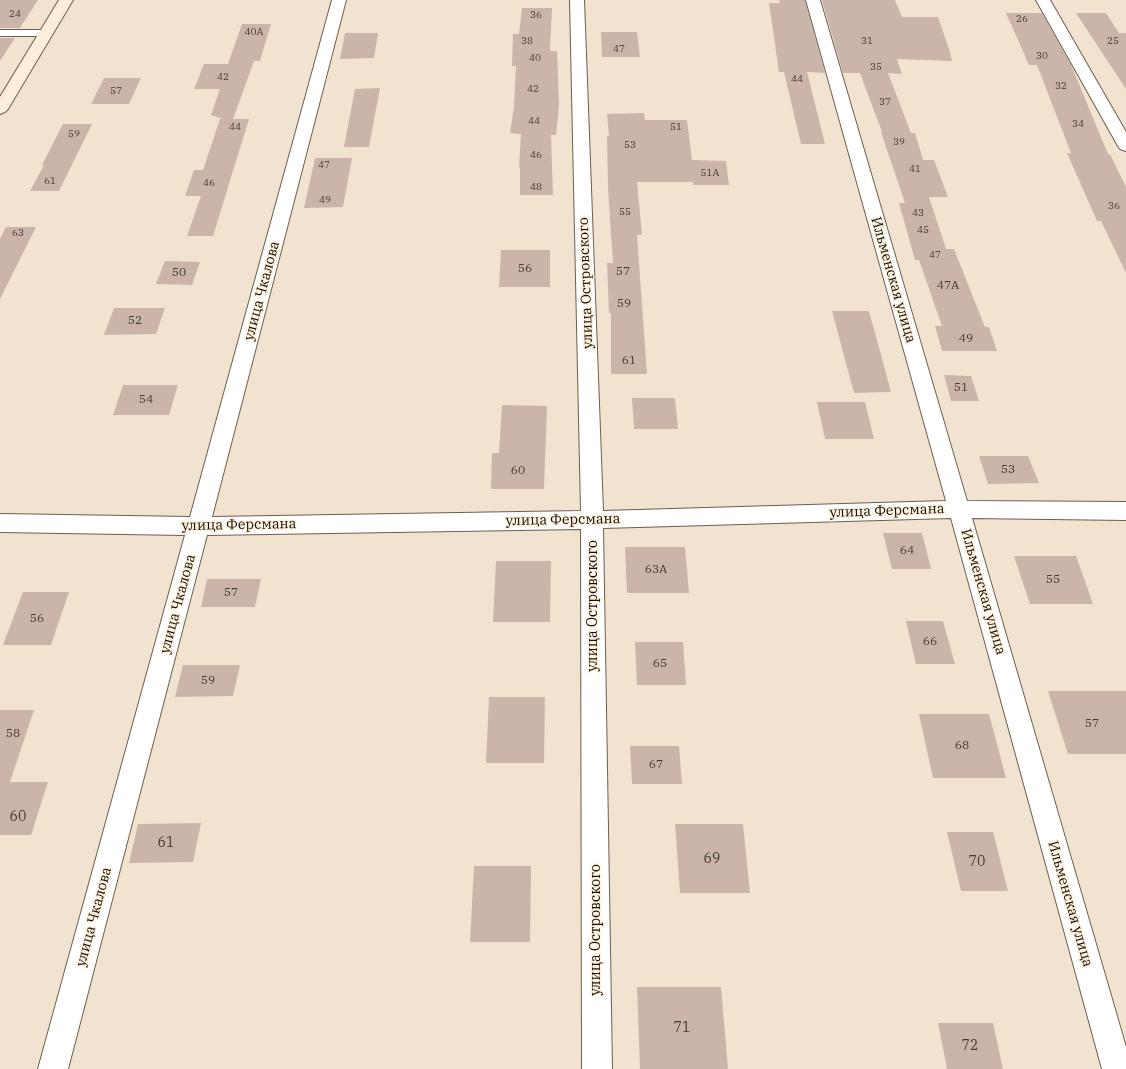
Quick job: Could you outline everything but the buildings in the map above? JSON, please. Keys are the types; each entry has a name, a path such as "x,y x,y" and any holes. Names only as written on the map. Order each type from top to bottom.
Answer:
{"main road":[{"path":"0,109 66,0"}],"street":[{"name":"улица Чкалова","path":"53,1069 339,0"},
{"name":"улица Островского","path":"577,0 592,520 597,1069"},
{"name":"Ильменская улица","path":"813,0 959,509 1117,1069"},
{"path":"1043,0 1126,146"},
{"name":"улица Ферсмана","path":"1,525 199,526 592,520 959,509 1126,511"}],"lane":[{"path":"0,33 45,33"}]}
